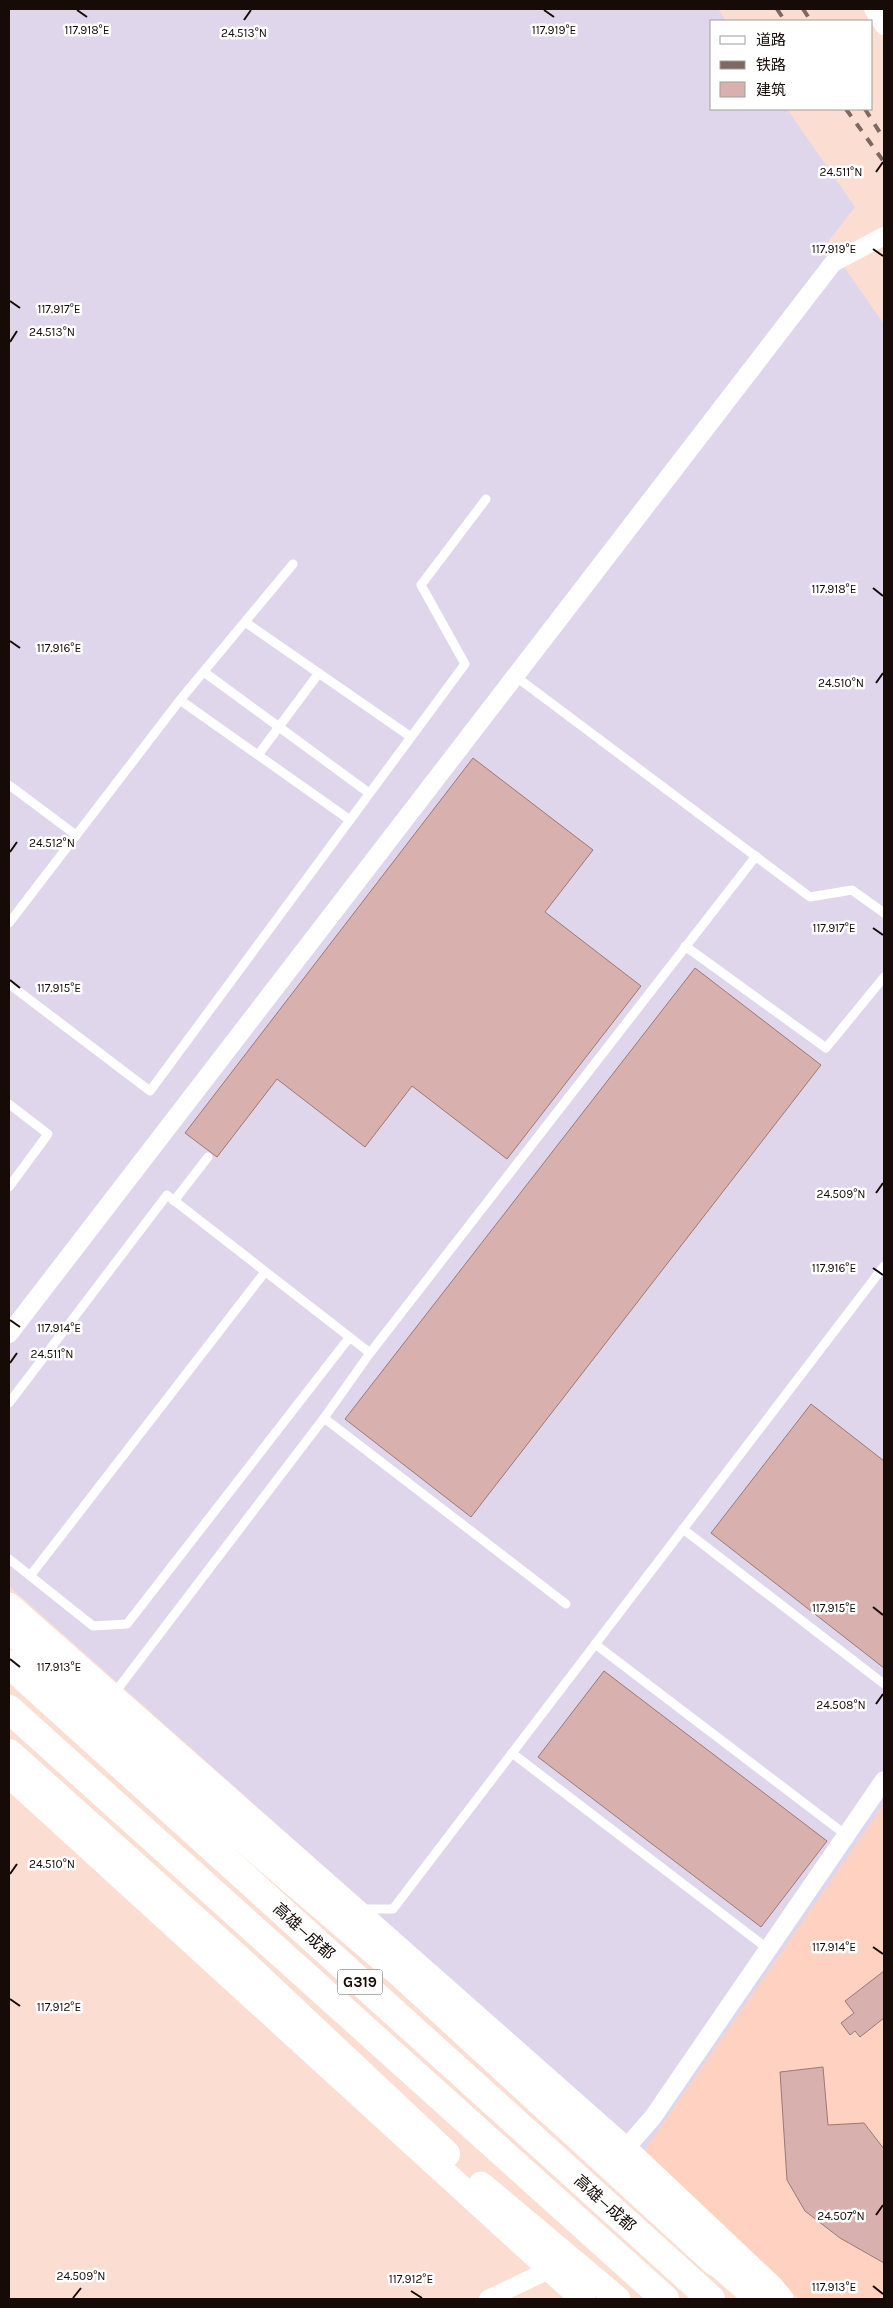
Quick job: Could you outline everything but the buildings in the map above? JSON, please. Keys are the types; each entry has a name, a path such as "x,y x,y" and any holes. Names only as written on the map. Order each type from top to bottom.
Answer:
{"highway":[{"path":"9,1628 136,1746 393,1968 569,2126 715,2262"},
{"name":"高雄—成都","path":"9,1664 711,2299"},
{"name":"高雄—成都","path":"9,1709 665,2299"},
{"path":"9,1753 241,1961 446,2154"}],"main road":[{"path":"9,1605 625,2149 771,2287 781,2299"},
{"path":"9,1653 727,2299"},
{"path":"9,1775 584,2299"},
{"path":"446,2154 618,2299"},
{"path":"715,2262 757,2299"}],"street":[{"path":"873,9 884,26"},
{"path":"9,1334 833,263 884,236"},
{"path":"625,2149 653,2117 884,1780"},
{"path":"488,2299 551,2269"}],"lane":[{"path":"9,984 150,1091 465,664 422,585 486,499"},
{"path":"9,922 180,700 293,564"},
{"path":"245,622 411,737"},
{"path":"204,672 369,793"},
{"path":"258,755 319,674"},
{"path":"515,676 810,896 852,890 884,913"},
{"path":"180,700 350,820"},
{"path":"9,785 76,835"},
{"path":"111,1696 324,1418 370,1353 756,856"},
{"path":"685,946 826,1048 884,977"},
{"path":"9,1104 48,1134 9,1187"},
{"path":"174,1200 208,1157"},
{"path":"9,1403 167,1195 370,1353"},
{"path":"354,1909 393,1910 884,1266"},
{"path":"30,1576 265,1272"},
{"path":"9,1559 93,1626 127,1624 349,1338"},
{"path":"324,1418 566,1604"},
{"path":"683,1530 884,1684"},
{"path":"595,1644 846,1835"},
{"path":"512,1753 768,1949"}],"shaded area":[{"path":"9,9 718,9 725,20 710,20 710,110 788,110 855,207 827,243 884,324 884,1804 644,2151 9,1586"},
{"path":"884,1804 884,2299 799,2299 644,2151"}],"railway":[{"path":"777,9 784,20"},
{"path":"803,9 810,20"},
{"path":"847,110 884,162"},
{"path":"866,110 884,139"}]}
